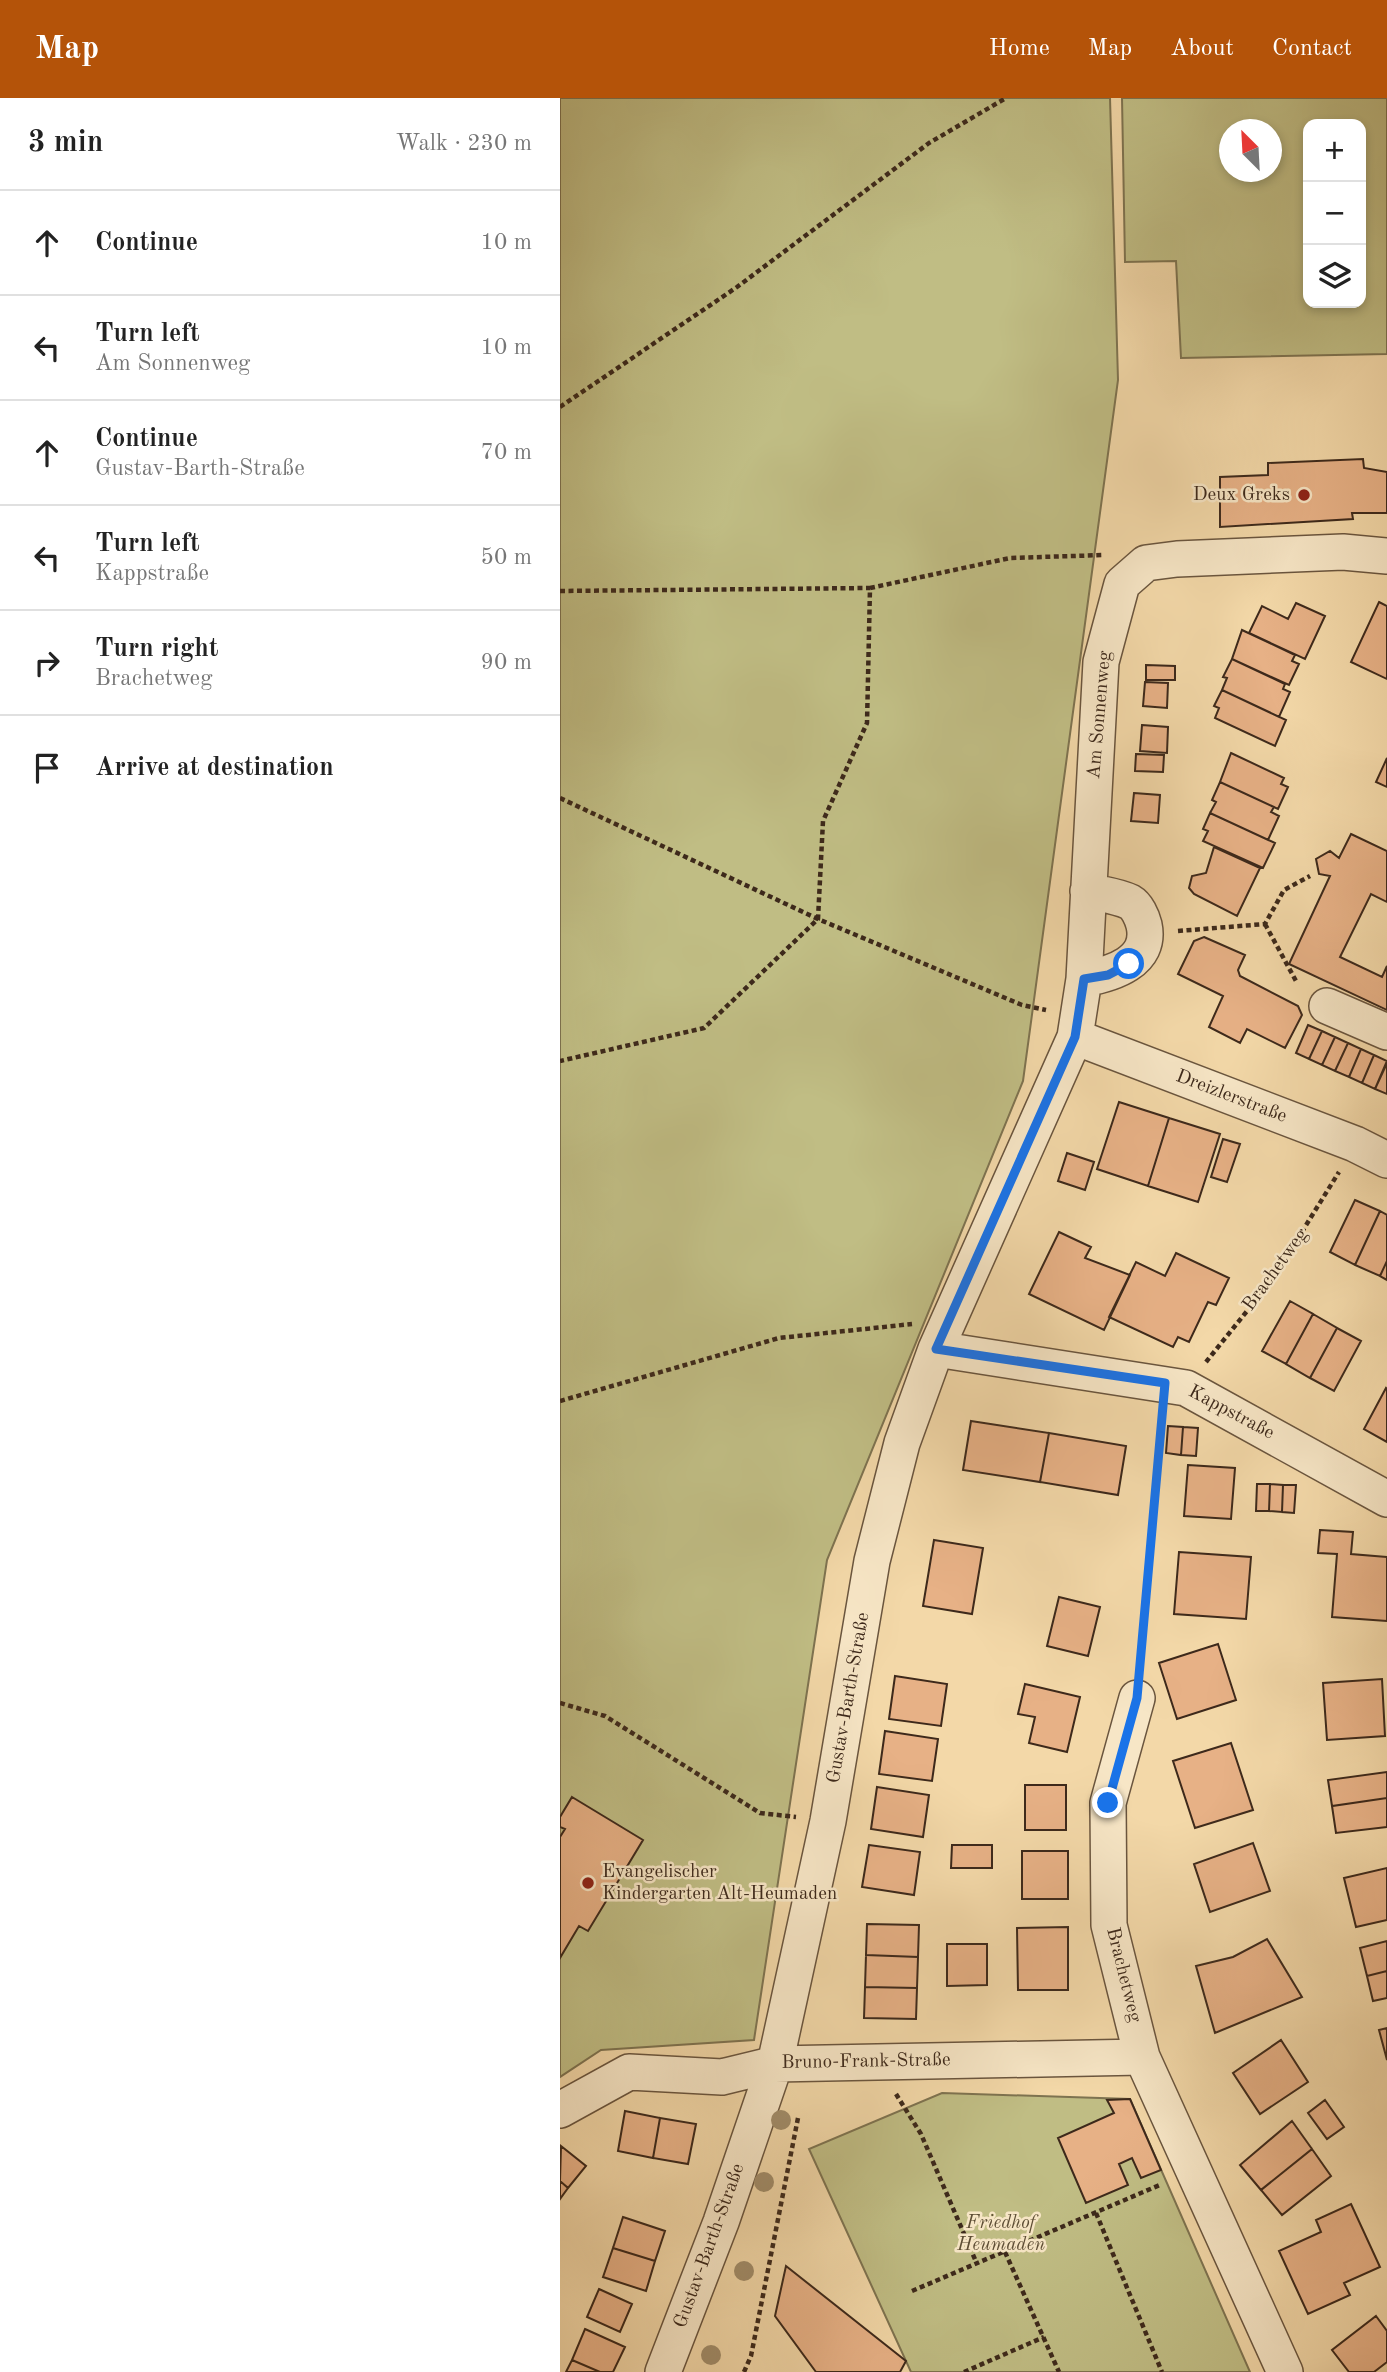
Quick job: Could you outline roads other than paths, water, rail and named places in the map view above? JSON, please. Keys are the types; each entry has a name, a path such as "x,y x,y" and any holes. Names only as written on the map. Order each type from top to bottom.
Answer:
{"street":[{"name":"Am Sonnenweg","path":"1076,1027 1084,979 1101,662 1122,584 1146,563 1343,552 1387,556"},
{"path":"1084,979 1108,975 1129,964 1142,950 1146,933 1142,917 1131,903 1087,891"},
{"path":"1327,1006 1387,1032"},
{"name":"Dreizlerstraße","path":"1076,1027 1355,1144 1387,1160"},
{"name":"Gustav-Barth-Straße","path":"663,2372 721,2222 775,2064 828,1821 872,1561 902,1443 944,1335 1076,1027"},
{"name":"Kappstraße","path":"944,1335 1175,1385 1387,1499"},
{"name":"Brachetweg","path":"1137,1698 1108,1803 1109,1924 1142,2057 1285,2372"},
{"name":"Bruno-Frank-Straße","path":"560,2110 629,2072 722,2077 775,2064 1142,2057"}],"place":[{"name":"Deux Greks","path":"1304,495"},
{"name":"Evangelischer Kindergarten Alt-Heumaden","path":"588,1883"}],"park label":[{"name":"Friedhof Heumaden","path":"1001,2234"}]}
